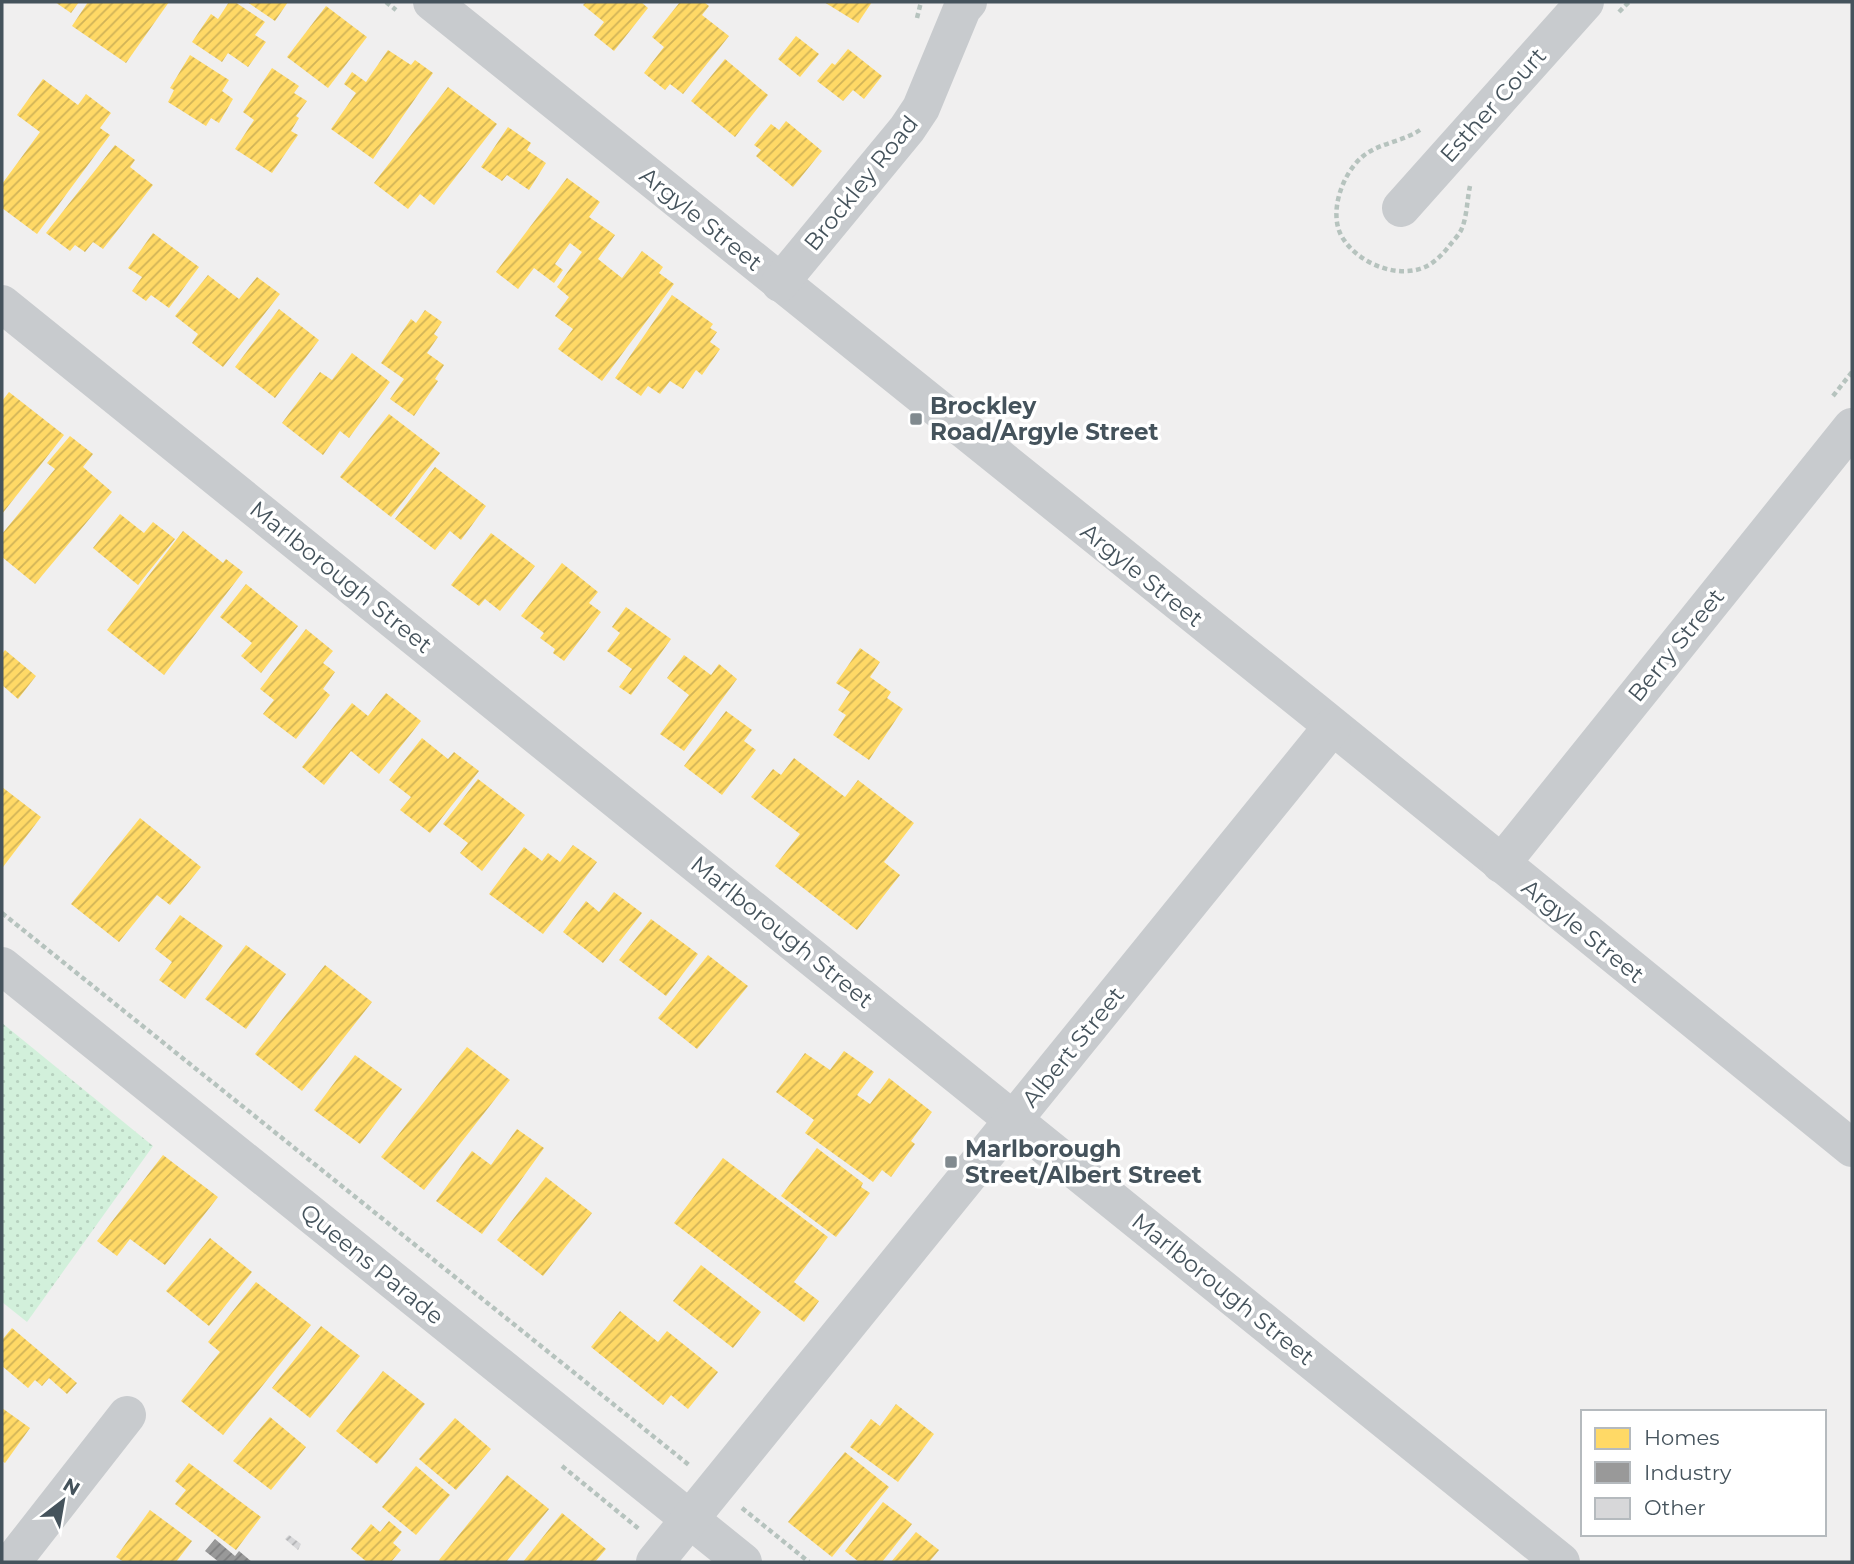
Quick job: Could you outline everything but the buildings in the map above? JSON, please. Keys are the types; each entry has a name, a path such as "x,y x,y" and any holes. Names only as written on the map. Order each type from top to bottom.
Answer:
{"street":[{"name":"Argyle Street","path":"432,2 1852,1148"},
{"name":"Brockley Road","path":"780,283 907,129 921,108 956,21 968,2"},
{"name":"Esther Court","path":"1401,208 1585,2"},
{"name":"Marlborough Street","path":"2,304 1561,1562"},
{"name":"Berry Street","path":"1501,864 1852,426"},
{"name":"Albert Street","path":"654,1562 1332,727"},
{"name":"Queens Parade","path":"2,965 743,1562"},
{"path":"12,1562 127,1415"}],"path":[{"path":"914,26 921,2"},
{"path":"2,913 809,1562"}],"green space":[{"path":"2,1023 153,1146 27,1322 2,1302"}],"place":[{"name":"Brockley Road/Argyle Street","path":"916,419"},
{"name":"Marlborough Street/Albert Street","path":"951,1162"}]}
